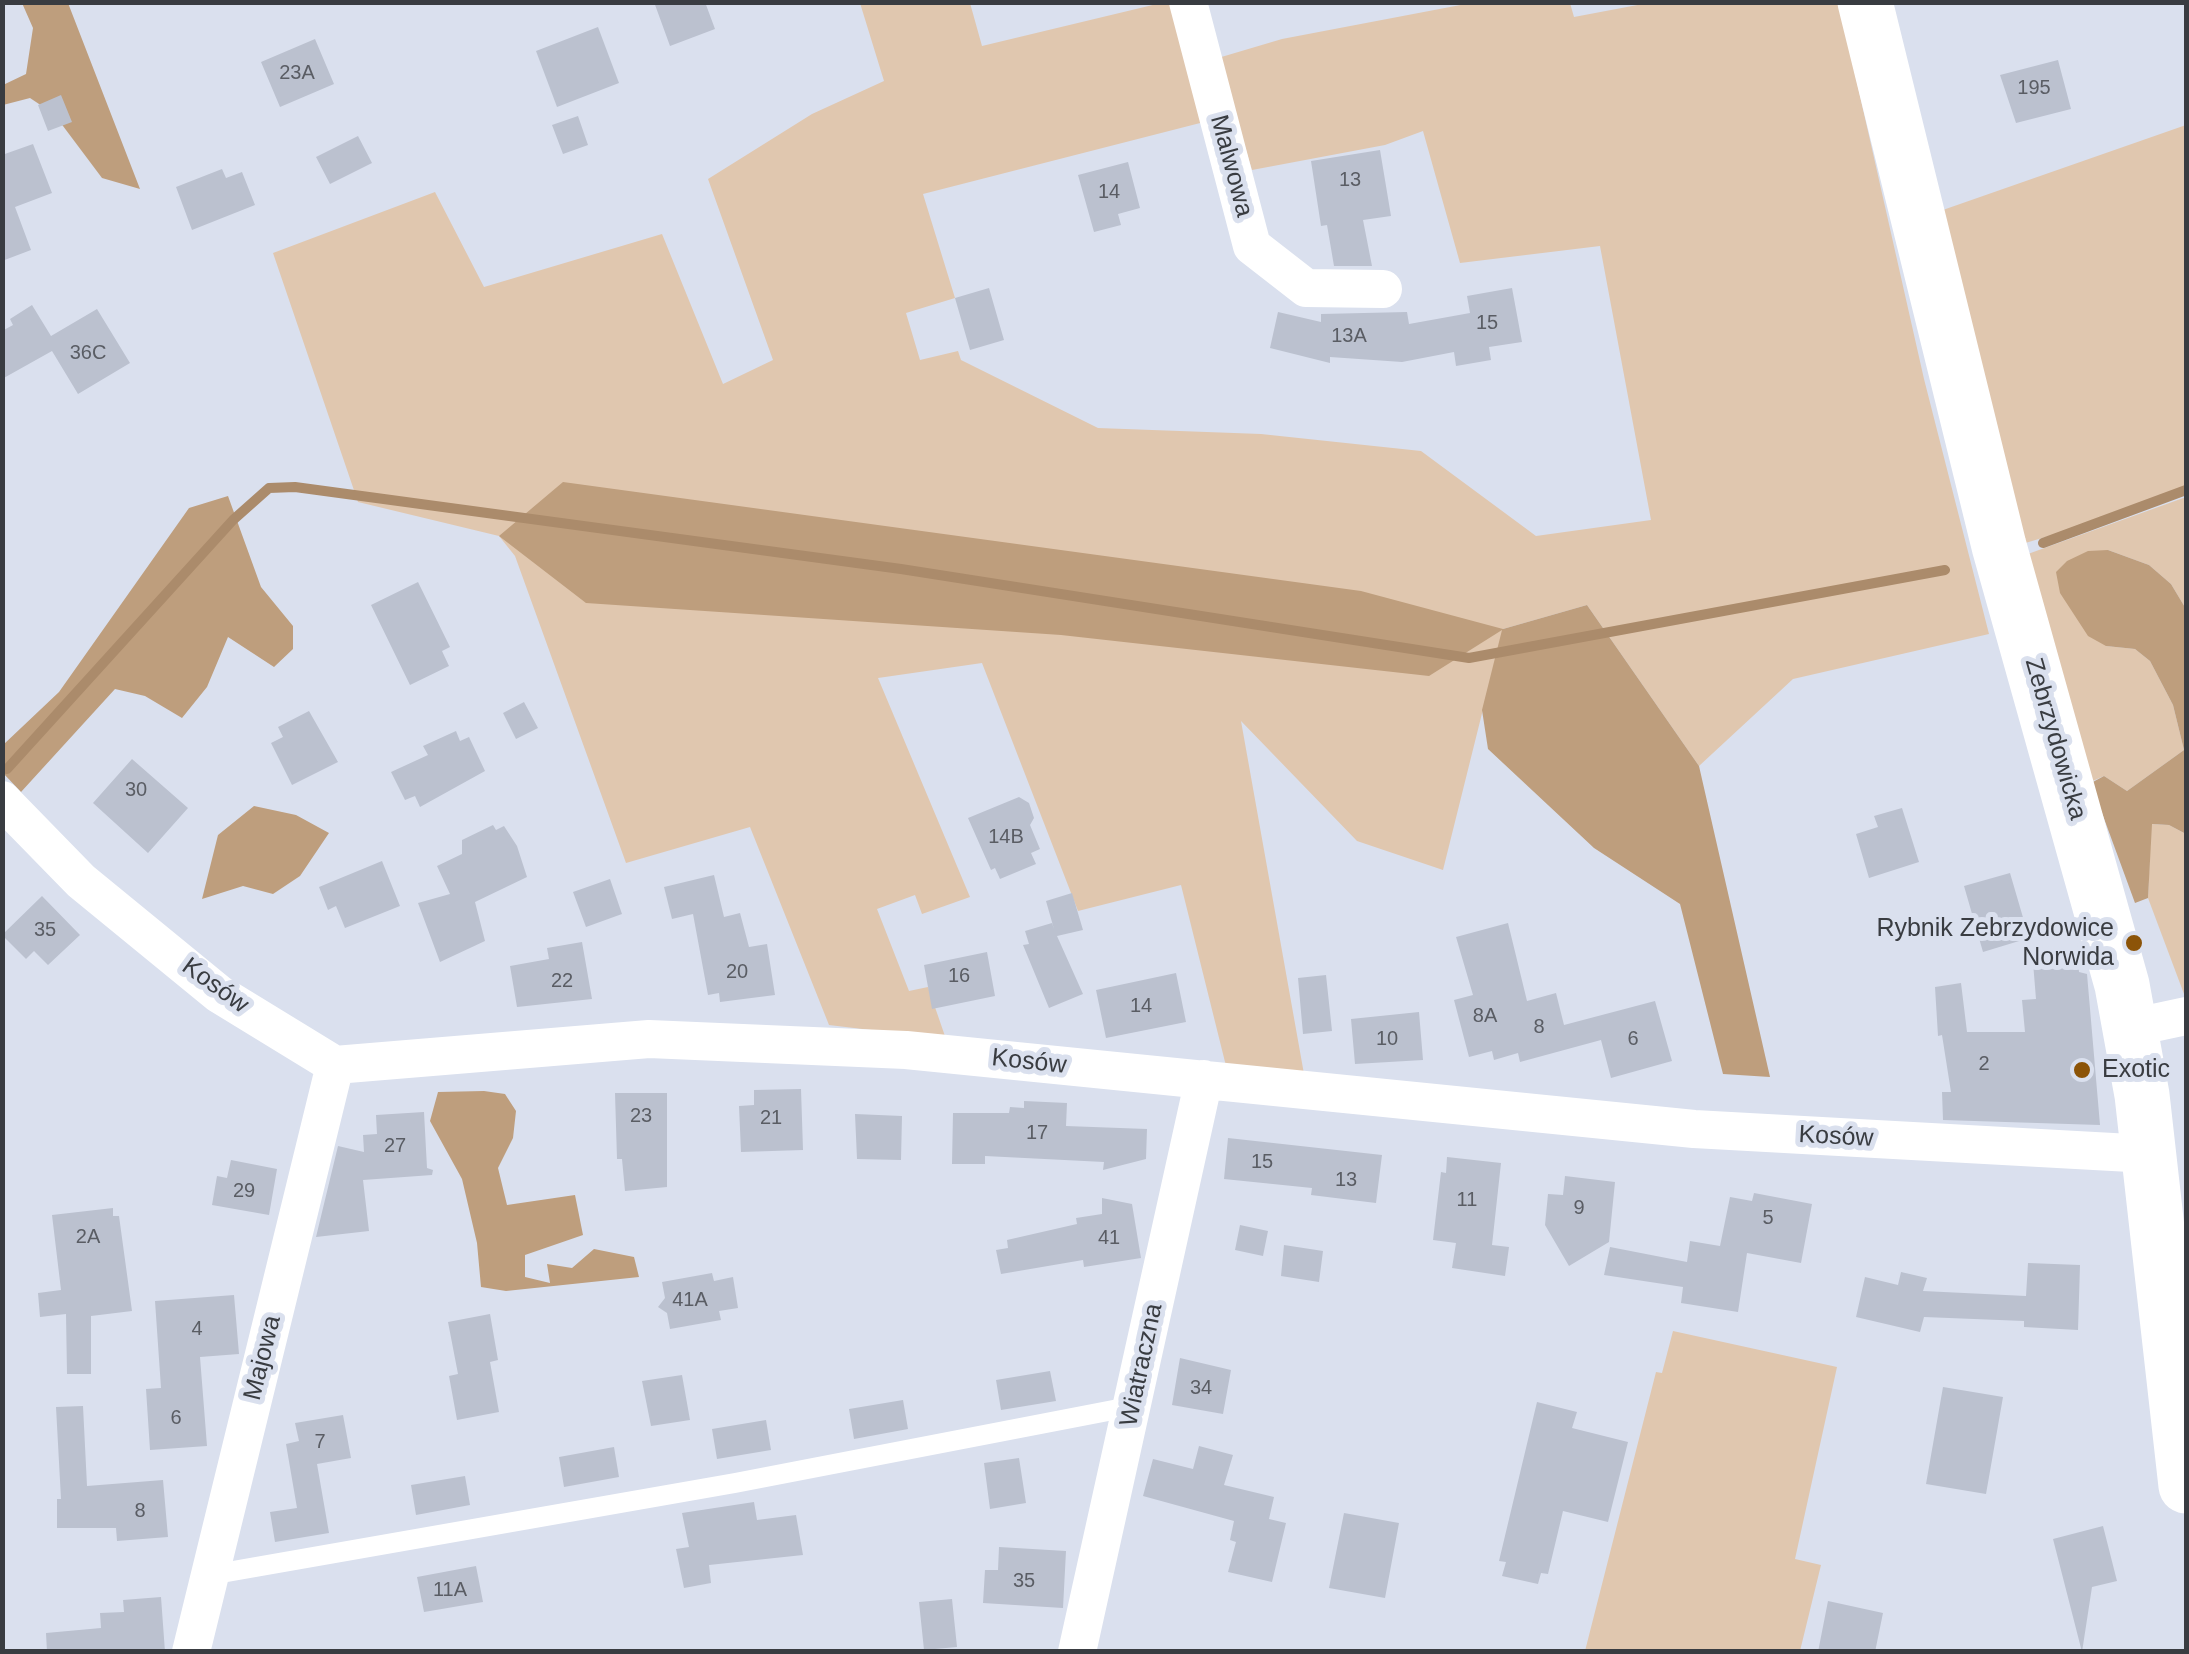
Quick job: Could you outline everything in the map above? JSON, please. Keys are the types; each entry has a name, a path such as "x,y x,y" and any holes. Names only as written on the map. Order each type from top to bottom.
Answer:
{"street":[{"name":"Malwowa","path":"1188,2 1252,246 1306,288 1383,289"},
{"name":"Zebrzydowicka","path":"1865,2 1990,511 2097,884 2130,1028 2186,1486"},
{"name":"Kosów","path":"2,800 81,882 219,994 334,1064 649,1039 906,1050 1694,1128 2148,1154"},
{"path":"2130,1028 2186,1016"},
{"name":"Majowa","path":"191,1652 334,1064"},
{"name":"Wiatraczna","path":"1078,1652 1204,1079"}],"lane":[{"path":"210,1575 735,1483 1134,1406"}],"shaded area":[{"path":"22,3 68,3 140,189 102,178 54,114 30,98 3,105 3,85 26,74 33,28"},
{"path":"860,3 970,3 982,46 1161,3 1181,3 1208,121 923,194 955,298 906,313 920,360 958,351 961,360 1098,428 1261,434 1421,451 1536,536 1651,520 1600,246 1460,263 1423,131 1385,145 1252,170 1218,58 1282,39 1471,3 1570,3 1574,17 1648,3 1839,3 1924,379 1989,634 1793,679 1699,766 1587,605 1503,629 1443,870 1357,841 1241,721 1304,1074 1226,1066 1181,885 1078,911 982,663 878,678 970,897 922,914 915,895 877,909 909,991 928,987 946,1039 829,1025 750,827 626,863 515,556 499,536 358,502 273,253 435,192 484,287 662,234 723,384 773,360 708,179 812,114 884,81"},
{"path":"2186,125 2186,495 2012,547 1940,211"},
{"path":"563,482 1361,591 1503,629 1587,605 1699,766 1770,1077 1723,1074 1680,904 1594,848 1488,749 1482,710 1502,630 1429,676 1061,635 586,603 499,536"},
{"path":"228,496 261,587 293,626 293,649 274,667 228,637 207,687 182,718 145,696 115,689 21,792 3,773 3,745 59,692 189,508"},
{"path":"2186,497 2186,609 2171,584 2149,565 2108,550 2106,646 2135,649 2150,661 2173,705 2184,750 2127,791 2104,776 2086,784 2014,559"},
{"path":"2108,550 2149,565 2171,584 2186,609 2186,834 2169,825 2152,824 2148,898 2135,903 2091,783 2104,776 2127,791 2184,750 2173,705 2150,661 2135,649 2106,646 2088,636 2060,593 2056,572 2067,561 2088,551"},
{"path":"254,806 296,815 329,833 300,876 273,894 243,886 202,899 218,835"},
{"path":"2151,824 2169,825 2186,834 2184,994 2148,898"},
{"path":"438,1092 505,1094 516,1111 513,1138 498,1168 507,1205 575,1195 583,1235 525,1255 525,1277 550,1283 547,1264 572,1268 594,1249 634,1257 639,1277 506,1291 481,1287 477,1243 462,1179 430,1121"},
{"path":"1673,1331 1837,1367 1795,1559 1821,1565 1800,1651 1585,1651 1656,1372 1662,1373"}],"building":[{"path":"654,2 705,2 715,29 670,46"},
{"path":"598,27 619,83 557,107 536,51"},
{"path":"315,39 334,84 280,107 261,62"},
{"path":"2058,60 2071,109 2016,123 2000,75"},
{"path":"61,95 72,122 48,131 38,105"},
{"path":"578,116 588,145 563,154 552,125"},
{"path":"358,136 372,163 330,184 316,157"},
{"path":"33,144 52,193 15,207 31,250 2,261 2,155"},
{"path":"1380,150 1391,216 1363,220 1372,266 1334,266 1327,225 1321,226 1311,161"},
{"path":"1128,162 1140,208 1118,214 1121,225 1094,232 1078,175"},
{"path":"222,169 226,178 242,172 255,205 192,230 176,187"},
{"path":"989,288 1004,340 970,350 955,298"},
{"path":"1512,288 1522,342 1489,347 1491,360 1456,366 1454,352 1402,362 1330,357 1330,363 1270,348 1278,312 1321,322 1321,314 1407,312 1409,324 1470,313 1467,296"},
{"path":"32,305 51,336 97,309 130,363 78,394 52,351 2,379 2,331 13,325 10,319"},
{"path":"418,582 450,647 442,651 449,666 410,685 371,605"},
{"path":"524,702 538,728 516,739 503,713"},
{"path":"309,711 338,762 292,785 271,743 283,737 278,727"},
{"path":"456,731 460,741 469,737 485,771 420,807 415,796 405,800 391,772 428,755 423,746"},
{"path":"132,759 188,808 148,853 93,803"},
{"path":"1019,797 1029,803 1034,818 1030,825 1040,849 1031,853 1036,864 1000,879 995,868 991,870 968,818"},
{"path":"1902,808 1919,862 1869,878 1856,834 1878,827 1874,816"},
{"path":"493,825 496,830 504,826 517,846 527,877 475,902 485,941 440,962 418,903 450,894 437,866 462,854 462,840"},
{"path":"382,861 400,906 345,928 336,906 328,910 319,887"},
{"path":"2010,873 2029,938 1983,952 1964,886"},
{"path":"714,875 724,917 740,913 749,947 767,944 775,995 720,1002 719,993 708,995 693,914 672,919 664,887"},
{"path":"610,879 622,914 586,927 573,892"},
{"path":"1072,893 1083,930 1057,936 1083,994 1049,1008 1023,945 1029,944 1025,931 1052,923 1054,929 1046,901"},
{"path":"42,896 80,935 48,965 34,951 26,959 2,935"},
{"path":"1508,923 1527,1001 1556,993 1564,1025 1655,1001 1672,1061 1611,1078 1601,1040 1520,1062 1518,1053 1494,1060 1492,1051 1469,1057 1454,1000 1473,995 1456,937"},
{"path":"582,942 592,999 517,1007 510,966 549,959 547,948"},
{"path":"2077,947 2079,972 2087,974 2100,1125 1943,1120 1942,1092 1951,1092 1942,1035 1938,1036 1935,987 1961,983 1967,1032 2025,1032 2022,1000 2036,999 2032,950"},
{"path":"987,952 995,996 932,1009 924,965"},
{"path":"1176,973 1186,1022 1106,1038 1096,990"},
{"path":"1326,975 1332,1031 1303,1034 1298,978"},
{"path":"1419,1012 1423,1060 1355,1064 1351,1019"},
{"path":"801,1089 803,1150 741,1152 739,1106 754,1105 754,1090"},
{"path":"615,1093 667,1093 667,1187 625,1191 622,1159 617,1159"},
{"path":"1024,1101 1067,1103 1066,1126 1147,1129 1146,1159 1103,1170 1104,1162 985,1156 985,1164 952,1164 953,1113 1009,1113 1010,1107 1024,1108"},
{"path":"424,1112 427,1168 433,1170 432,1175 363,1180 369,1231 316,1237 338,1146 364,1152 363,1135 377,1134 376,1115"},
{"path":"855,1114 902,1116 901,1160 857,1159"},
{"path":"1228,1138 1382,1155 1376,1203 1311,1195 1312,1188 1224,1179"},
{"path":"1447,1157 1501,1163 1492,1245 1509,1247 1505,1276 1452,1268 1456,1243 1433,1240 1441,1172 1446,1173"},
{"path":"231,1160 277,1169 269,1215 212,1205 217,1176 227,1178"},
{"path":"1565,1176 1615,1182 1609,1242 1569,1266 1545,1225 1548,1194 1563,1195"},
{"path":"1754,1193 1812,1204 1801,1263 1747,1253 1738,1312 1681,1303 1683,1287 1604,1275 1610,1247 1687,1262 1690,1241 1720,1246 1730,1197 1752,1201"},
{"path":"1102,1198 1132,1204 1141,1258 1084,1267 1083,1260 1001,1274 996,1250 1008,1248 1007,1240 1077,1224 1076,1218 1102,1214"},
{"path":"113,1208 113,1216 119,1216 132,1311 91,1316 91,1374 67,1374 66,1314 40,1317 38,1293 61,1290 52,1215"},
{"path":"1240,1225 1268,1231 1263,1256 1235,1250"},
{"path":"1284,1245 1323,1251 1319,1282 1281,1276"},
{"path":"2028,1263 2080,1265 2078,1330 2024,1327 2024,1321 1924,1317 1920,1332 1856,1317 1865,1277 1898,1285 1901,1272 1927,1278 1923,1291 2026,1296"},
{"path":"712,1273 714,1281 733,1277 738,1308 719,1311 721,1320 670,1329 667,1313 658,1307 665,1298 662,1282"},
{"path":"234,1295 239,1354 200,1357 207,1446 150,1450 146,1389 161,1388 155,1301"},
{"path":"490,1314 498,1360 490,1362 499,1412 457,1420 449,1376 458,1374 448,1322"},
{"path":"1180,1358 1231,1370 1223,1414 1172,1405"},
{"path":"1050,1371 1056,1401 1001,1410 996,1380"},
{"path":"682,1375 690,1420 651,1426 642,1381"},
{"path":"1943,1387 2003,1397 1986,1494 1926,1484"},
{"path":"903,1400 908,1429 854,1439 849,1409"},
{"path":"1537,1402 1577,1412 1572,1428 1628,1442 1608,1522 1563,1511 1548,1574 1541,1573 1538,1584 1502,1576 1506,1562 1499,1561"},
{"path":"83,1406 87,1486 163,1480 168,1537 117,1541 116,1528 57,1528 57,1499 61,1499 56,1407"},
{"path":"343,1415 351,1458 317,1464 329,1533 275,1542 270,1512 297,1508 286,1444 299,1441 295,1423"},
{"path":"766,1420 771,1450 717,1459 712,1429"},
{"path":"1199,1446 1233,1455 1224,1485 1274,1497 1269,1519 1286,1523 1272,1582 1228,1572 1236,1542 1230,1540 1234,1521 1143,1496 1153,1459 1193,1469"},
{"path":"614,1447 619,1477 564,1487 559,1457"},
{"path":"1019,1458 1026,1503 990,1509 984,1463"},
{"path":"465,1476 470,1505 416,1515 411,1485"},
{"path":"754,1502 757,1520 796,1515 803,1555 709,1565 711,1583 684,1588 676,1549 689,1547 682,1513"},
{"path":"1344,1513 1399,1523 1385,1598 1329,1588"},
{"path":"2103,1526 2117,1581 2092,1587 2082,1652 2053,1539"},
{"path":"999,1547 1066,1551 1063,1608 983,1603 985,1570 998,1570"},
{"path":"476,1566 483,1602 424,1612 417,1577"},
{"path":"161,1597 165,1652 47,1652 46,1633 101,1628 100,1613 124,1612 123,1600"},
{"path":"952,1599 957,1647 924,1650 919,1602"},
{"path":"1828,1601 1883,1613 1875,1652 1818,1652"}],"waterway":[{"path":"7,769 233,520 269,488 295,487 901,569 1469,658 1945,570"},
{"path":"2043,543 2186,490"}],"place":[{"name":"Rybnik Zebrzydowice Norwida","path":"2134,943"},
{"name":"Exotic","path":"2082,1070"}]}
